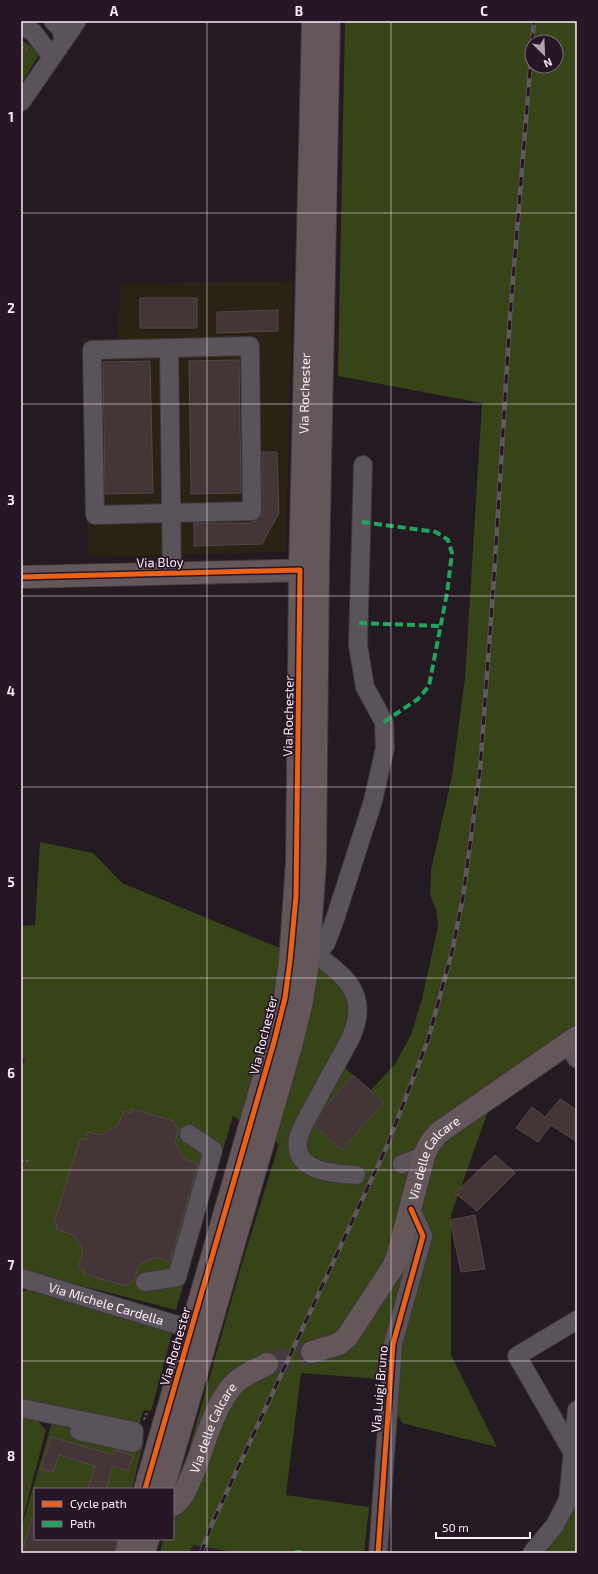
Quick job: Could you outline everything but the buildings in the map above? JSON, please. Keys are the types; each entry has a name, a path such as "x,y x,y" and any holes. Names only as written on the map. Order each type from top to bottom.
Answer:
{"main road":[{"name":"Via Rochester","path":"163,1488 291,1046 313,952 315,862 309,570 313,21"},
{"name":"Via Rochester","path":"145,1488 274,1042 285,998 290,961 297,862 329,21"},
{"name":"Via Bloy","path":"21,577 309,570"},
{"name":"Via delle Calcare","path":"312,1352 338,1344 347,1338 393,1267 401,1249 424,1156 432,1138 440,1131 573,1046"},
{"name":"Via delle Calcare","path":"174,1505 178,1503 185,1491 196,1467 218,1407 234,1384 249,1373 267,1364"},
{"path":"126,1553 130,1540"},
{"path":"144,1553 148,1540"}],"street":[{"path":"53,21 61,29 64,40"},
{"path":"21,102 77,21"},
{"path":"21,25 33,32 52,57"},
{"path":"250,346 252,511 171,512 95,515 92,350 250,346"},
{"path":"169,348 172,573"},
{"path":"356,1175 323,1171 310,1166 302,1159 298,1150 298,1140 305,1122 350,1039 356,1026 359,1014 352,986 343,975 313,952 326,943 334,922 373,801 385,748 384,722 365,687 358,645 363,464"},
{"path":"189,1134 214,1150 241,1157"},
{"path":"177,1277 214,1150"},
{"path":"402,1164 424,1156"},
{"name":"Via Luigi Bruno","path":"378,1553 393,1344 423,1236 411,1209"},
{"path":"144,1282 177,1277 204,1285"},
{"name":"Via Michele Cardella","path":"21,1278 191,1329"},
{"path":"573,1453 517,1356 577,1320"},
{"path":"21,1408 134,1431 133,1443 79,1431"},
{"path":"532,1553 555,1525 568,1500 577,1410"}],"path":[{"path":"21,47 29,52"},
{"path":"21,1161 31,1161"}],"shaded area":[{"path":"293,281 286,552 88,557 82,339 117,339 121,283"},
{"path":"193,1545 238,1553 189,1553"}],"green space":[{"path":"345,21 577,21 577,1030 498,1083 451,1215 451,1355 497,1447 402,1423 379,1379 301,1373 286,1495 369,1507 364,1553 238,1553 193,1545 189,1553 160,1553 163,1540 174,1540 174,1501 240,1270 279,1144 233,1116 176,1310 33,1273 21,1272 21,1069 25,1060 21,1058 21,926 35,925 40,842 93,853 122,883 321,965 332,976 345,995 351,1017 334,1058 353,1075 311,1123 342,1150 384,1102 371,1090 395,1064 411,1035 422,999 438,926 436,909 430,895 431,870 452,776 465,678 482,403 338,376"},
{"path":"21,40 31,46 39,55 21,84"},
{"path":"27,1290 32,1290 173,1330 151,1411 144,1410 137,1429 21,1403 21,1293"},
{"path":"21,1415 35,1418 46,1430 21,1526"},
{"path":"53,1419 144,1441 132,1488 34,1488 34,1540 121,1540 117,1553 21,1553 21,1529"},
{"path":"577,1498 577,1553 542,1553 567,1521"}],"tunnel":[{"path":"267,1364 312,1352"}],"railway":[{"path":"201,1553 212,1524 387,1146 428,1040 452,952 463,897 480,770 494,578 510,317 534,21"}],"marked path":[{"path":"362,522 436,532 448,540 452,553 447,593 429,686 418,699 384,722"},
{"path":"359,623 441,626"},
{"path":"293,1553 302,1553"}],"cycle path":[{"path":"21,577 300,570 296,896 285,998 274,1042 145,1488"},
{"path":"378,1553 393,1344 423,1236 411,1209"}]}
